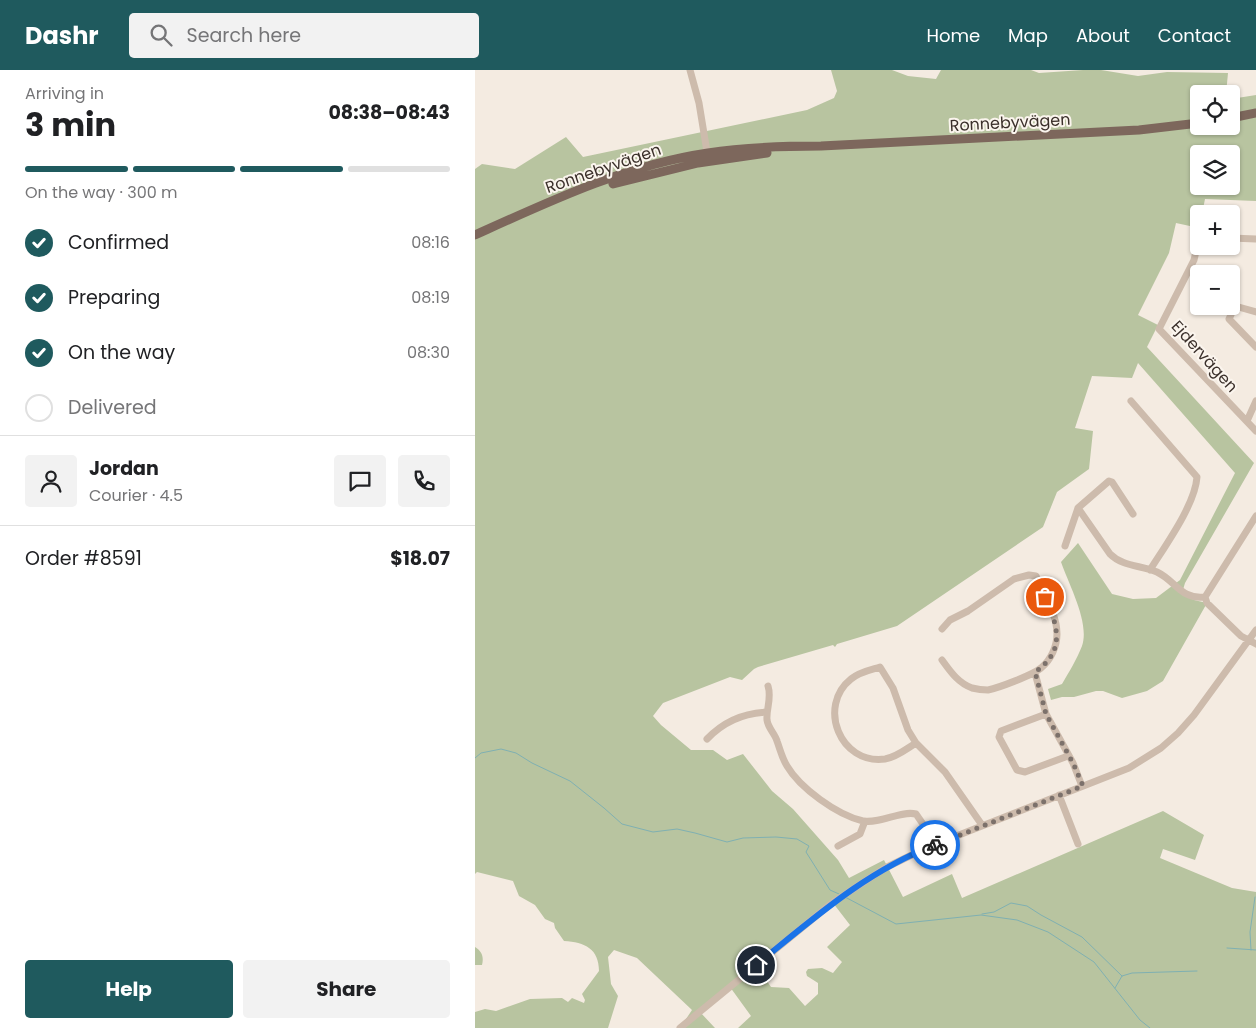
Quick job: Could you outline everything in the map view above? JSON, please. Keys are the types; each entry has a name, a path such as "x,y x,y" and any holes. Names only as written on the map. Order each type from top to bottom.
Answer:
{"main road":[{"path":"1240,116 1256,113"},
{"name":"Ronnebyvägen","path":"475,235 543,205 708,157 769,147 1139,130 1190,124"}],"street":[{"path":"690,70 699,103 708,157"},
{"path":"1240,238 1256,239"},
{"name":"Ejdervägen","path":"1195,255 1159,329 1256,431"},
{"path":"1256,312 1235,306 1229,319 1256,347"},
{"path":"1131,401 1144,418 1195,472 1197,477 1197,483 1185,512 1150,570"},
{"path":"1247,421 1256,401"},
{"path":"1065,546 1078,508 1109,481 1112,482 1133,514"},
{"path":"1078,508 1115,559 1134,567 1158,573 1188,596 1195,598 1205,597"},
{"path":"1205,597 1256,516"},
{"path":"942,629 950,620 968,611 1014,579 1029,575 1036,576 1056,622 1057,636 1054,649 1042,667 1035,672 988,690 974,688 962,683 952,674 942,660"},
{"path":"1205,597 1207,603 1241,636 1256,644"},
{"path":"680,1028 848,892 885,868 982,825 1134,764 1161,748 1194,715 1256,630"},
{"path":"916,743 886,758 870,758 851,750 837,732 834,719 836,702 844,686 852,678 865,671 879,667 893,688 908,730 916,743 945,772 982,825"},
{"path":"1035,672 1046,714 1083,786"},
{"path":"768,686 770,696 767,721 777,739 787,765 799,782 817,797 841,812 865,821 876,821 913,813 920,820 934,846"},
{"path":"707,739 724,724 755,712 767,712"},
{"path":"1046,714 1001,731 999,737 1017,770 1025,772 1068,756"},
{"path":"1059,795 1078,844"},
{"path":"838,846 860,834 865,821"}],"green space":[{"path":"831,70 892,70 908,76 936,79 941,70 1031,70 1039,73 1101,70 1138,76 1167,72 1228,73 1227,85 1190,85 1190,135 1240,135 1240,98 1256,95 1256,201 1205,199 1204,205 1190,205 1190,226 1176,223 1169,253 1138,315 1158,325 1147,347 1254,463 1185,583 1182,593 1194,600 1207,603 1163,681 1147,691 1122,698 1103,691 1096,691 1074,697 1062,697 1051,700 1048,689 1062,684 1080,651 1084,637 1081,615 1061,562 1078,543 1112,594 1133,599 1156,598 1180,580 1235,473 1138,363 1132,378 1092,376 1075,428 1093,431 1089,469 1057,492 1043,527 897,626 837,644 835,647 833,645 758,667 742,680 730,677 663,703 653,716 691,750 713,750 727,760 743,754 772,791 793,809 838,860 849,878 884,860 903,897 952,874 962,898 1163,811 1204,835 1195,860 1163,849 1160,858 1232,888 1256,892 1256,1028 738,1028 751,1016 730,987 700,1012 715,1028 677,1028 684,1022 692,1010 637,958 614,950 608,957 611,984 618,996 608,1028 475,1028 475,1012 485,1009 496,1011 530,999 562,998 568,1002 572,998 584,1003 585,1000 582,994 599,971 593,952 584,945 564,941 555,928 554,923 545,919 535,905 519,896 513,881 477,872 475,874 475,169 482,164 515,169 566,137 583,157 807,110 834,98 837,91","holes":["833,903 850,925 827,947 842,962 833,973 822,968 808,969 806,972 807,976 818,983 818,994 805,1006 789,988 771,987 756,965"]},
{"path":"475,947 482,954 482,965 475,965"}],"waterway":[{"path":"475,758 481,753 501,749 516,753 532,763 570,781 622,824 653,832 677,829 727,842 743,838 776,837 797,839 809,846 806,852 830,890 839,894"},
{"path":"845,897 896,924 981,915 1017,920 1048,932 1094,962 1140,1020 1150,1028"},
{"path":"1251,950 1250,932 1255,897"},
{"path":"982,914 994,912 1011,903 1027,906 1082,937 1122,976"},
{"path":"1227,948 1256,950"},
{"path":"1115,988 1122,976 1132,973 1197,971"}],"way so far":[{"path":"935,845 1083,786 1073,763 1046,714 1035,672 1048,660 1054,649 1057,636 1056,622 1045,597"}],"route":[{"path":"756,965 848,892 885,868 935,845"}]}
